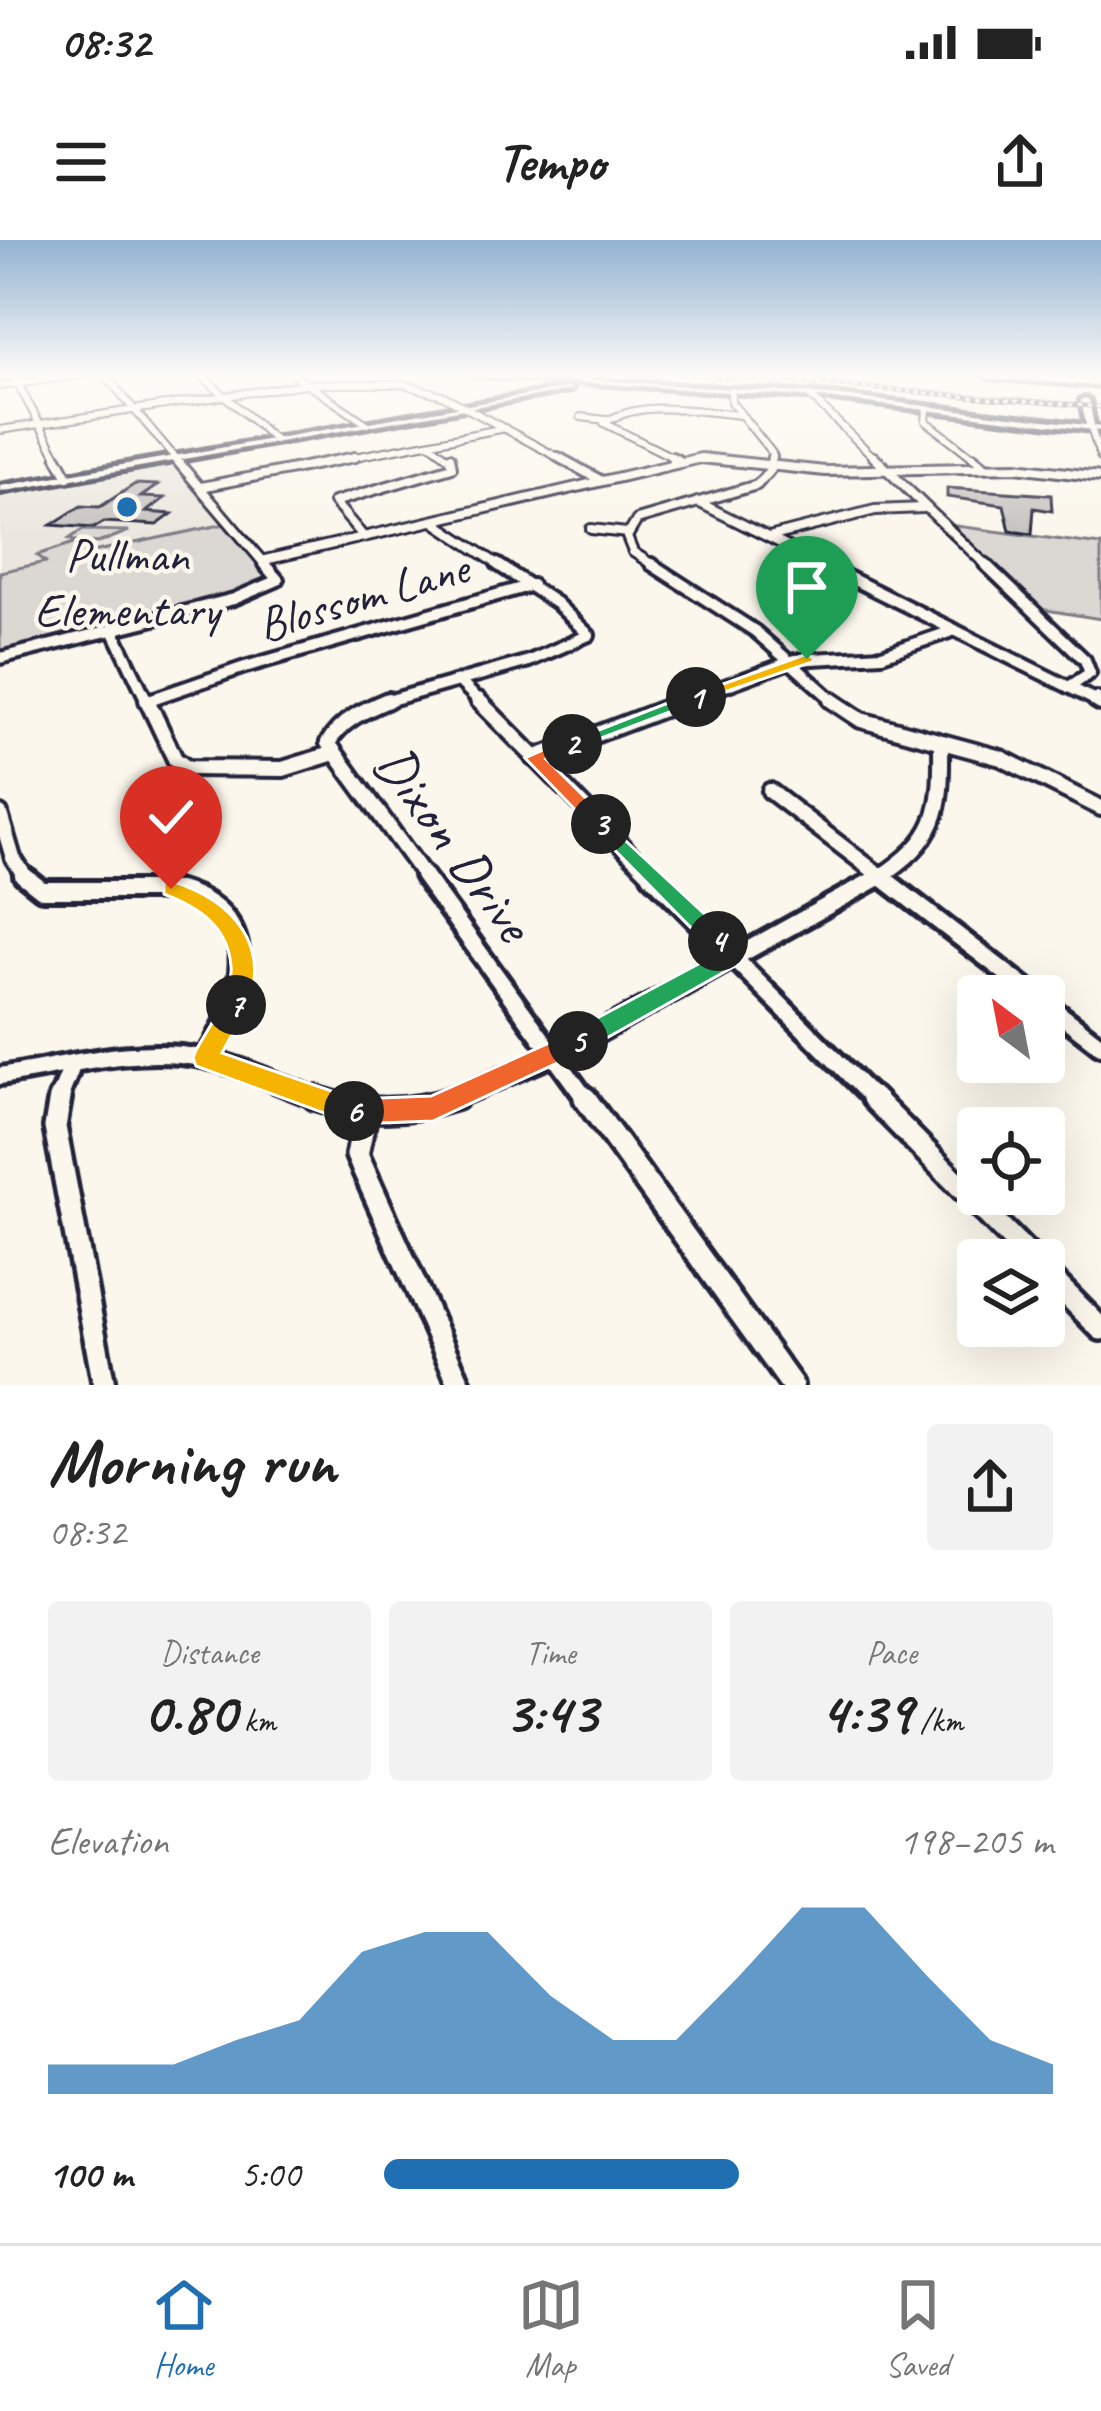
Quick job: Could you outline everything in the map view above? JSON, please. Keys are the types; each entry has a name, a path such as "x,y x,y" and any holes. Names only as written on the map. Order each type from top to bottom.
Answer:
{"street":[{"path":"42,428 68,477"},
{"path":"0,658 268,587 278,580 151,428"},
{"path":"262,428 275,440"},
{"path":"0,489 342,428"},
{"path":"201,487 503,428"},
{"path":"506,428 600,480"},
{"path":"613,428 682,462"},
{"path":"751,428 772,453 772,465 757,485 637,520 628,533 630,548 653,568 755,631 826,697 861,720 1001,758 1101,808"},
{"path":"843,428 1085,660 1090,674 1069,687"},
{"path":"936,428 986,467"},
{"path":"1096,428 1101,459"},
{"path":"363,536 334,502 452,467 451,458 429,442"},
{"path":"265,560 600,480 718,458 825,471 986,467 1101,477"},
{"path":"698,502 1101,703"},
{"path":"770,537 875,510 923,508"},
{"name":"Dixon Drive","path":"433,520 532,585 589,634 525,663 354,714 330,734 334,753 792,1385"},
{"path":"591,530 628,533"},
{"name":"Blossom Lane","path":"146,700 532,585"},
{"path":"113,630 175,759 187,768 283,769 334,753"},
{"path":"534,758 790,662 882,655 955,630"},
{"path":"460,682 1012,1239"},
{"path":"0,1076 141,1057 206,1058 305,1097 366,1112 433,1108 551,1055 880,875 932,832 939,804 940,745"},
{"path":"770,791 1009,975"},
{"path":"0,814 15,865 31,885 63,892 184,891 207,902 229,926 243,966 235,1009 206,1058"},
{"path":"1065,1018 1101,1046"},
{"path":"72,1066 55,1110 55,1127 104,1385"},
{"path":"366,1112 357,1155 460,1385"},
{"path":"1065,1292 1101,1329"}],"shaded area":[{"path":"177,458 230,522 0,571 0,489"},
{"path":"225,524 266,572 265,580 242,593 0,652 0,572 46,562 37,555 77,542 69,539 82,530 129,531 98,543 78,541 83,554"},
{"path":"941,524 1101,545 1101,619 1028,607"}],"building":[{"name":"Pullman Elementary","path":"135,484 158,485 141,497 165,498 146,512 172,514 157,525 51,525 81,506 100,507"},
{"path":"947,488 1051,495 1052,511 1034,508 1032,534 1010,531 1004,505 947,497"}],"place":[{"name":"Pullman Elementary","path":"127,507"}],"route":[{"path":"171,889 207,902 239,944 243,966 235,1009 206,1058 359,1113 433,1108 519,1072 734,956 534,758 807,659"}]}
